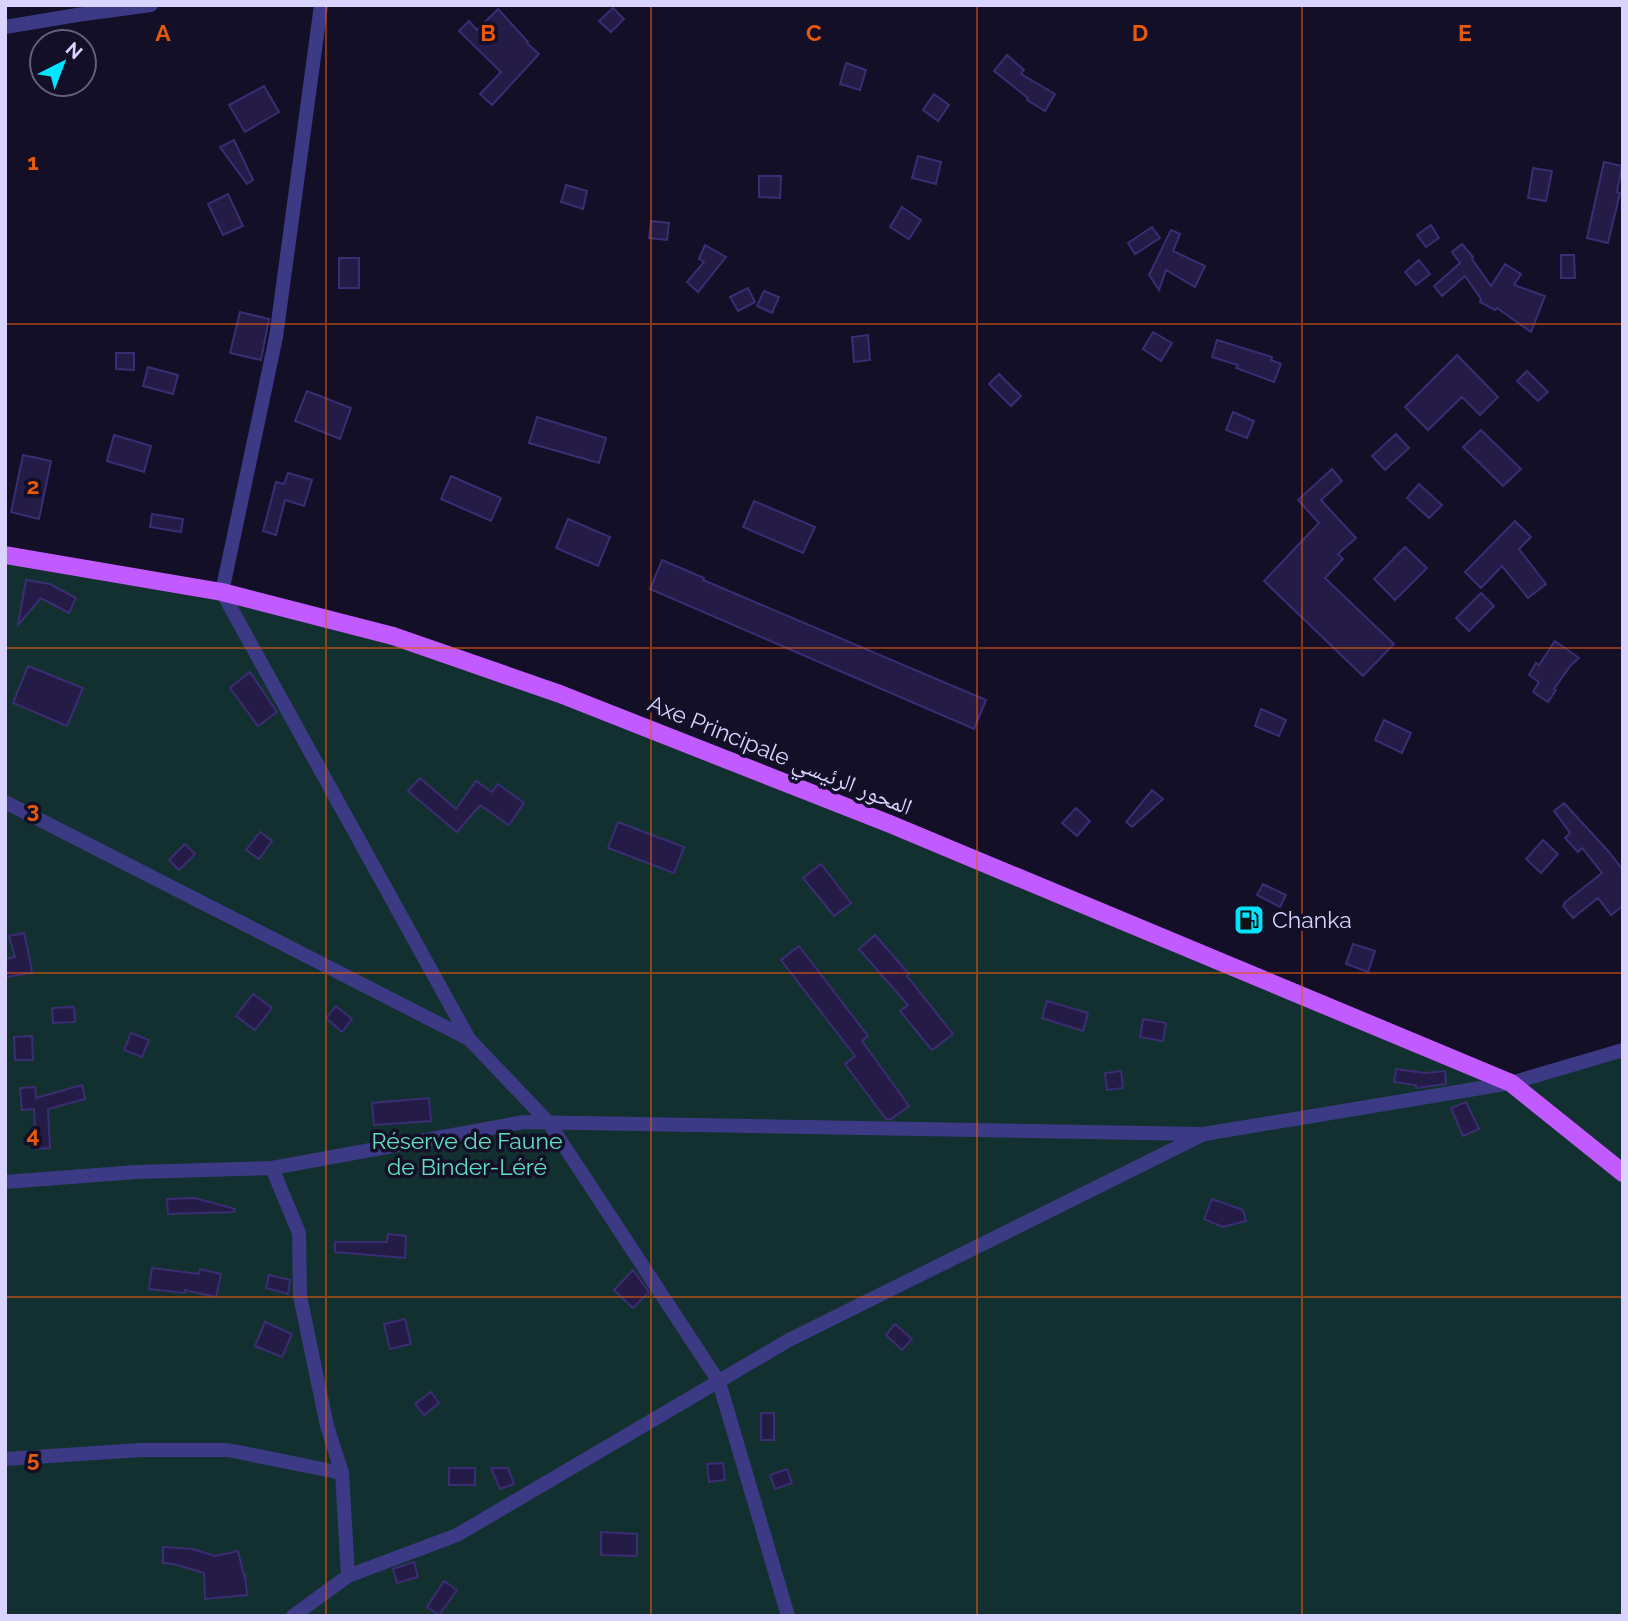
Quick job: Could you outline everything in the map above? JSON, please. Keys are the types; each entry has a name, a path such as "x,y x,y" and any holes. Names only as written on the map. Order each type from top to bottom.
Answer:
{"main road":[{"name":"Axe Principale المحور الرئيسي","path":"5,555 222,592 393,636 560,694 890,824 1511,1083 1623,1173"}],"street":[{"path":"5,27 151,5"},
{"path":"321,5 276,337 222,592 469,1039 549,1123 719,1382 788,1616"},
{"path":"5,802 469,1039"},
{"path":"5,1182 136,1172 272,1168 524,1122 1204,1134 1511,1083 1623,1050"},
{"path":"293,1616 348,1576 457,1535 789,1340 1204,1134"},
{"path":"272,1168 299,1233 300,1296 327,1426 342,1473 348,1576"},
{"path":"5,1459 141,1450 228,1450 342,1473"}],"green space":[{"name":"Réserve de Faune de Binder-Léré","path":"5,555 222,592 560,694 1511,1083 1623,1049 1623,1616 5,1616"}],"building":[{"path":"613,8 624,19 611,32 599,21"},
{"path":"498,9 539,54 492,105 480,94 501,72 459,31 469,21 477,30"},
{"path":"1007,55 1024,70 1021,74 1055,94 1045,111 1027,100 1028,98 994,71"},
{"path":"846,63 866,70 860,90 840,84"},
{"path":"264,86 279,112 245,132 229,105"},
{"path":"934,94 949,105 938,121 923,110"},
{"path":"234,140 253,180 247,184 220,147"},
{"path":"918,156 941,162 936,184 912,178"},
{"path":"1604,162 1622,166 1617,192 1620,193 1608,243 1587,238"},
{"path":"1533,168 1552,171 1546,201 1528,198"},
{"path":"759,176 781,176 780,198 759,197"},
{"path":"566,185 587,191 583,209 561,202"},
{"path":"228,194 243,226 223,235 208,204"},
{"path":"902,207 921,220 909,239 890,227"},
{"path":"651,221 669,223 667,240 649,238"},
{"path":"1431,225 1439,238 1426,247 1417,235"},
{"path":"1152,227 1160,238 1135,254 1128,243"},
{"path":"1171,230 1180,234 1173,251 1205,266 1195,287 1166,270 1159,290 1149,275"},
{"path":"1462,244 1491,286 1505,264 1521,274 1514,285 1545,296 1531,332 1497,308 1495,310 1480,302 1481,299 1465,276 1442,296 1434,286 1460,263 1452,252"},
{"path":"705,245 726,257 698,292 687,282 704,262 699,259"},
{"path":"1561,255 1574,255 1575,278 1561,278"},
{"path":"339,258 359,258 359,288 339,288"},
{"path":"1419,260 1430,274 1416,285 1405,272"},
{"path":"748,288 755,302 738,311 730,297"},
{"path":"764,291 779,297 772,313 757,306"},
{"path":"240,312 269,319 261,360 230,353"},
{"path":"1153,332 1172,343 1161,361 1143,349"},
{"path":"868,335 870,360 854,362 852,337"},
{"path":"1217,340 1272,357 1271,360 1281,364 1274,382 1236,368 1238,365 1212,357"},
{"path":"116,353 134,353 134,370 116,369"},
{"path":"1457,355 1498,397 1480,415 1462,397 1428,430 1405,407"},
{"path":"148,367 178,375 173,394 143,386"},
{"path":"1527,371 1548,392 1538,401 1517,381"},
{"path":"999,374 1021,396 1011,406 989,384"},
{"path":"307,391 351,408 340,439 295,421"},
{"path":"1233,412 1254,421 1247,438 1226,430"},
{"path":"537,417 606,438 599,463 529,443"},
{"path":"1481,430 1521,469 1503,486 1463,447"},
{"path":"1396,434 1409,448 1385,470 1372,456"},
{"path":"114,435 151,446 144,472 107,461"},
{"path":"23,455 51,461 39,519 11,512"},
{"path":"1332,469 1342,481 1321,500 1356,538 1338,554 1343,559 1325,578 1394,644 1363,676 1264,581 1319,523 1298,500"},
{"path":"288,473 312,480 304,506 285,500 276,535 263,531 276,482 284,484"},
{"path":"451,476 501,498 491,521 441,499"},
{"path":"1419,484 1442,505 1429,518 1407,498"},
{"path":"754,501 815,527 803,553 743,527"},
{"path":"152,514 183,519 181,532 150,527"},
{"path":"568,519 610,537 598,566 556,548"},
{"path":"1515,521 1531,537 1519,549 1546,584 1528,598 1502,566 1481,588 1465,572"},
{"path":"1405,547 1427,568 1395,600 1374,579"},
{"path":"662,560 986,700 974,729 650,589"},
{"path":"26,580 50,584 76,598 69,613 41,598 18,625"},
{"path":"1481,593 1494,606 1469,631 1456,618"},
{"path":"1555,641 1579,658 1554,689 1556,690 1548,702 1533,692 1539,682 1529,675"},
{"path":"28,666 83,688 67,726 13,703"},
{"path":"250,672 277,712 258,726 230,688"},
{"path":"1261,709 1286,720 1279,736 1255,726"},
{"path":"1384,720 1411,733 1402,753 1375,740"},
{"path":"420,778 456,809 476,781 492,792 498,784 524,803 509,825 480,805 457,832 408,791"},
{"path":"1152,790 1163,799 1132,827 1126,822"},
{"path":"1564,803 1623,870 1623,906 1611,915 1598,898 1573,918 1563,906 1602,873 1582,848 1578,852 1565,838 1570,833 1554,811"},
{"path":"1076,808 1090,821 1077,836 1062,823"},
{"path":"618,822 684,847 674,873 608,848"},
{"path":"260,832 272,841 259,859 246,850"},
{"path":"1543,840 1558,854 1541,873 1526,859"},
{"path":"185,844 195,854 179,870 169,860"},
{"path":"821,864 851,903 834,916 803,878"},
{"path":"1263,884 1286,895 1280,907 1257,895"},
{"path":"24,933 32,973 5,977 5,959 15,957 9,936"},
{"path":"875,935 909,974 907,976 953,1034 932,1050 900,1011 908,1005 859,949"},
{"path":"1353,944 1375,951 1368,972 1346,964"},
{"path":"799,946 868,1036 862,1041 909,1106 891,1119 886,1119 845,1064 855,1056 781,960"},
{"path":"253,994 272,1008 255,1030 236,1016"},
{"path":"1047,1001 1088,1013 1083,1031 1042,1018"},
{"path":"336,1006 352,1019 342,1032 326,1018"},
{"path":"74,1007 75,1022 53,1023 52,1008"},
{"path":"1143,1019 1166,1023 1163,1041 1140,1037"},
{"path":"131,1033 149,1040 142,1057 124,1050"},
{"path":"32,1036 33,1060 15,1060 14,1037"},
{"path":"1396,1069 1425,1073 1445,1071 1446,1084 1416,1088 1416,1085 1394,1082"},
{"path":"1121,1071 1123,1088 1107,1090 1105,1073"},
{"path":"82,1085 85,1099 48,1109 50,1148 36,1149 34,1109 22,1110 20,1088 35,1087 36,1098"},
{"path":"429,1098 431,1121 374,1125 372,1103"},
{"path":"1466,1102 1479,1129 1463,1136 1451,1108"},
{"path":"195,1198 235,1209 234,1212 168,1214 167,1199"},
{"path":"1212,1199 1243,1210 1246,1221 1223,1227 1204,1219"},
{"path":"388,1234 406,1236 405,1258 335,1252 335,1242 387,1242"},
{"path":"152,1268 199,1274 200,1269 221,1274 216,1297 185,1290 185,1293 149,1289"},
{"path":"633,1270 649,1292 633,1308 614,1290"},
{"path":"269,1275 290,1280 288,1294 266,1288"},
{"path":"405,1319 411,1344 390,1349 384,1324"},
{"path":"265,1322 292,1334 282,1357 255,1346"},
{"path":"895,1324 912,1339 902,1350 886,1335"},
{"path":"431,1392 439,1403 424,1415 415,1404"},
{"path":"761,1413 774,1413 774,1440 761,1440"},
{"path":"723,1463 725,1480 709,1482 707,1464"},
{"path":"449,1468 475,1468 475,1485 449,1485"},
{"path":"491,1468 508,1468 514,1484 500,1489"},
{"path":"787,1469 792,1483 775,1489 770,1475"},
{"path":"601,1532 637,1534 637,1556 601,1555"},
{"path":"163,1547 193,1549 215,1556 238,1551 247,1595 205,1599 204,1573 163,1563"},
{"path":"414,1562 418,1577 397,1583 393,1569"},
{"path":"444,1581 457,1590 439,1615 427,1607"}],"place":[{"name":"Chanka","path":"1249,920"}]}
